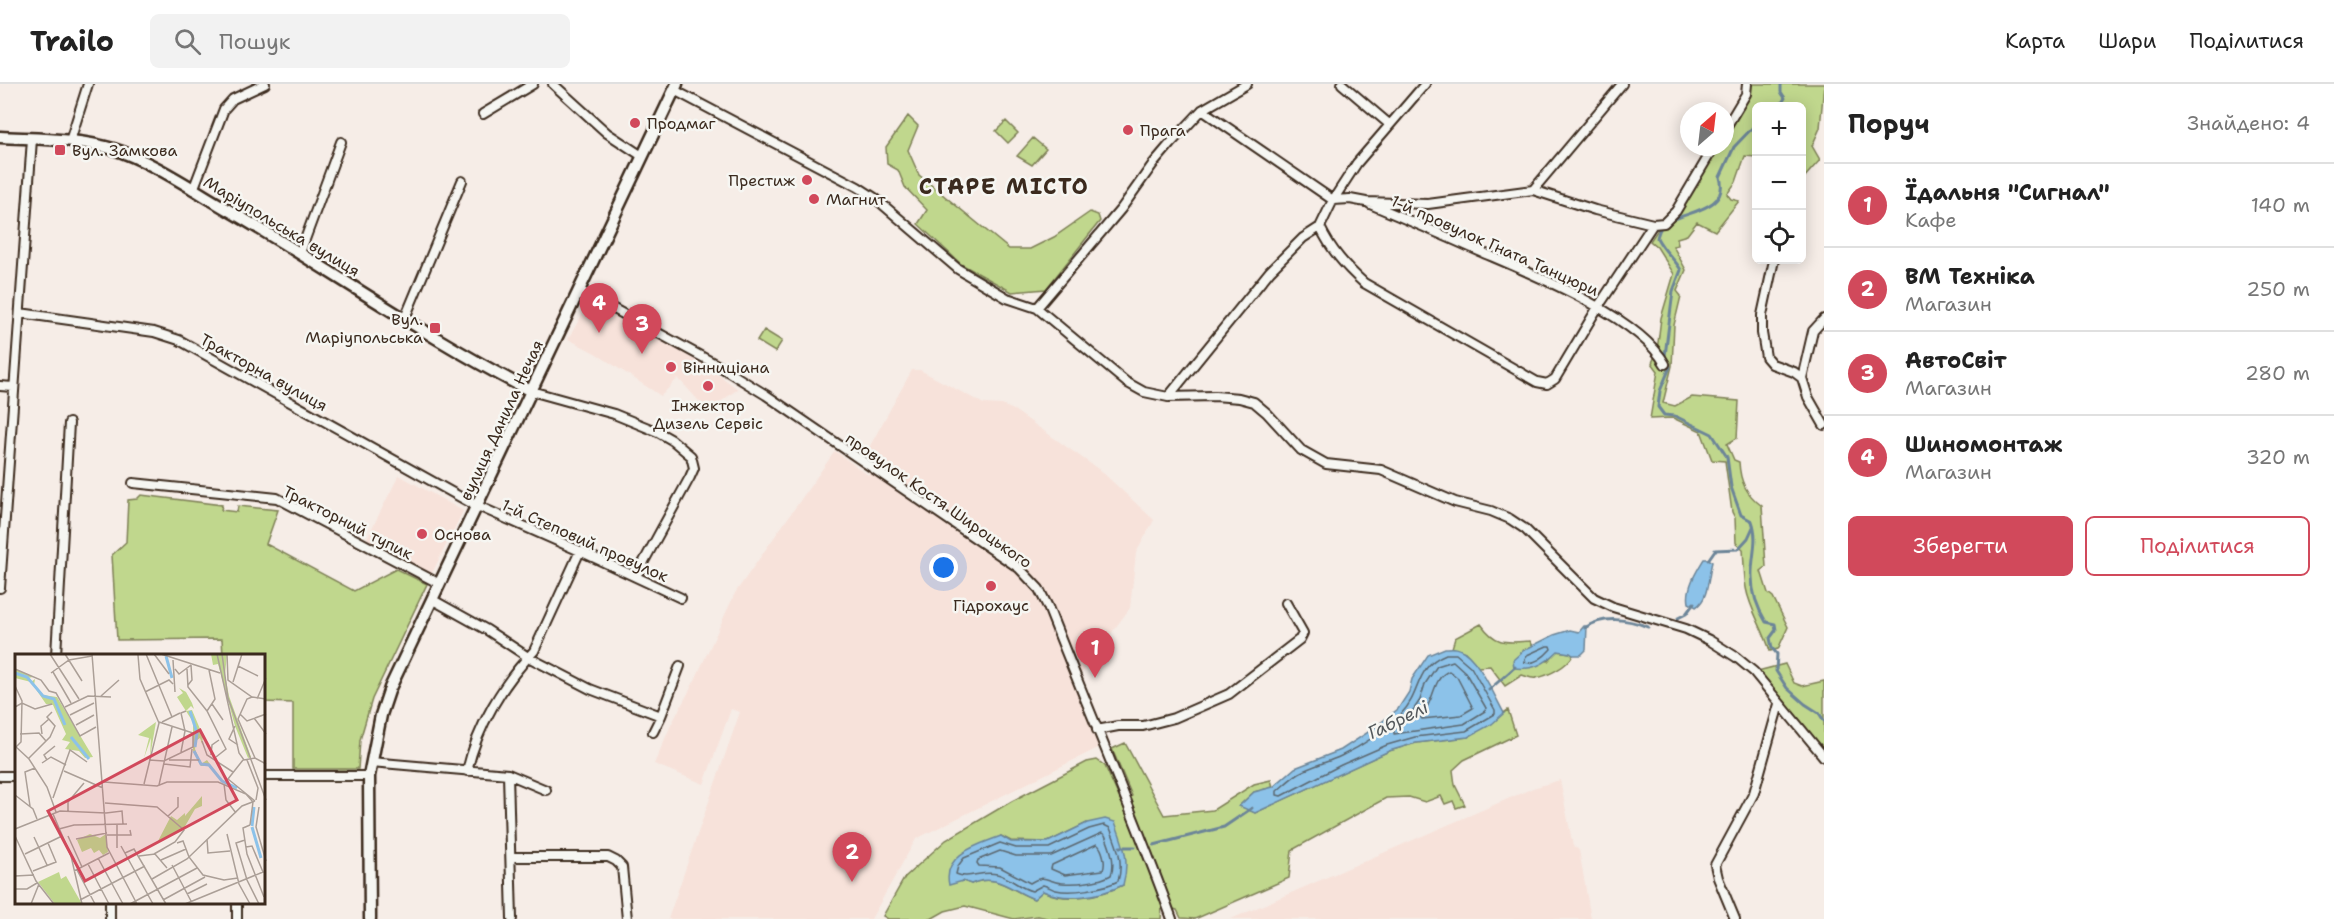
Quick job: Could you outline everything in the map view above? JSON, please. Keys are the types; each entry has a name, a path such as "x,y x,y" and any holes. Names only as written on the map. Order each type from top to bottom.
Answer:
{"main road":[{"name":"вулиця Данила Нечая","path":"370,919 370,762 390,688 675,87"},
{"name":"Маріупольська вулиця","path":"0,137 70,141 103,146 126,153 193,190 492,370 531,391"}],"street":[{"path":"70,141 88,84"},
{"path":"193,190 224,109 233,99 265,84"},
{"path":"483,114 533,84"},
{"path":"553,84 608,134 642,156"},
{"path":"1037,308 1121,209 1153,164 1202,110 1247,84"},
{"path":"1342,84 1389,124"},
{"path":"1168,397 1270,271 1303,238 1320,227 1333,200 1357,163 1425,84"},
{"path":"1533,190 1622,84"},
{"path":"1734,114 1746,94 1747,84"},
{"path":"675,87 840,176 875,198 958,269 1007,298 1037,308 1126,382 1144,392 1168,397 1215,396 1254,402 1268,413 1301,450 1326,464 1381,470 1455,502 1491,511 1510,519 1524,529 1594,598 1613,607 1686,629 1736,657 1754,672 1824,757"},
{"path":"1202,110 1333,200 1350,198 1366,202 1428,204 1533,190 1595,210 1653,224 1664,223 1676,211 1709,156"},
{"path":"0,588 32,139"},
{"path":"300,253 341,142"},
{"path":"405,318 462,181"},
{"name":"1-й провулок Гната Танцюри","path":"1366,202 1521,269 1598,307 1646,340 1659,353 1665,364"},
{"path":"1320,227 1329,246 1343,264 1364,283 1537,382 1547,384 1555,379 1598,307 1653,224"},
{"path":"1773,264 1762,315 1766,357 1772,364 1794,372 1802,378"},
{"name":"провулок Костя Широцького","path":"579,290 719,366 766,395 1019,568 1039,589 1144,842 1172,919"},
{"name":"Тракторна вулиця","path":"20,313 154,332 179,340 477,506"},
{"path":"1824,319 1813,331 1802,378 1808,397 1824,422"},
{"path":"0,386 13,387"},
{"path":"531,391 614,414 645,426 672,440 691,456 694,468 690,477 636,576"},
{"path":"56,654 69,423"},
{"name":"Тракторний тупик","path":"132,483 277,498 440,584"},
{"name":"1-й Степовий провулок","path":"477,506 681,598"},
{"path":"467,771 484,722 534,651 580,551"},
{"path":"433,600 487,630 528,657 590,689 661,716"},
{"path":"1097,730 1118,726 1143,726 1164,721 1229,694 1300,639 1303,633 1286,603"},
{"path":"652,732 661,716 680,666"},
{"path":"1735,919 1715,865 1754,793 1779,704"},
{"path":"370,762 508,774 546,790"},
{"path":"508,774 512,919"},
{"path":"266,776 369,776"},
{"path":"511,858 608,857 616,861 621,867 627,919"}],"shaded area":[{"path":"592,304 705,365 738,389 708,411 678,378 661,396 595,353 568,339 586,308"},
{"path":"912,370 920,370 984,404 1002,405 1014,410 1101,471 1154,520 1136,553 1130,608 1081,674 1108,743 916,839 871,919 668,919 740,712 731,709 704,784 654,764 671,725 695,680 735,593 835,451 868,475 877,460 866,453"},
{"path":"399,475 463,511 431,575 366,540"},
{"path":"1560,780 1573,846 1579,850 1591,919 1231,919 1533,788"}],"green space":[{"path":"1747,84 1824,84 1820,128 1812,146 1820,160 1806,176 1806,102 1752,102 1752,157 1745,156 1736,182 1727,194 1731,199 1739,201 1715,231 1697,222 1687,235 1677,238 1678,245 1673,246 1686,270 1677,291 1681,296 1674,325 1672,366 1663,403 1675,406 1692,397 1739,401 1737,438 1727,444 1734,460 1739,462 1745,487 1762,506 1766,567 1761,571 1768,593 1773,597 1788,627 1778,649 1770,651 1746,588 1743,549 1736,543 1735,518 1732,512 1725,461 1712,460 1701,431 1673,418 1650,419 1658,371 1652,363 1657,351 1661,318 1674,274 1657,247 1650,241 1708,156 1734,156 1734,111"},
{"path":"908,116 918,126 908,150 919,175 1009,249 1030,249 1054,237 1090,212 1098,215 1100,221 1046,289 1012,292 961,264 918,224 927,210 905,187 898,170 887,164 886,147"},
{"path":"1006,121 1018,133 1008,143 996,131"},
{"path":"1033,138 1046,149 1032,165 1017,156"},
{"path":"764,330 782,341 775,352 757,341"},
{"path":"141,495 222,505 221,510 237,512 238,506 278,510 266,544 354,591 396,569 427,584 372,699 360,740 358,769 293,769 293,703 266,702 266,654 223,654 222,639 117,640 112,555 126,542 128,500 137,499"},
{"path":"1481,624 1491,636 1502,641 1530,641 1533,646 1524,650 1548,661 1557,651 1573,655 1567,663 1552,673 1534,678 1522,675 1505,686 1490,666 1478,667 1465,652 1452,648 1455,638"},
{"path":"1785,664 1794,683 1802,686 1824,681 1824,757 1754,672"},
{"path":"1508,710 1516,735 1464,760 1453,770 1455,785 1465,805 1456,808 1453,801 1445,804 1441,796 1425,802 1409,797 1386,798 1292,850 1289,878 1195,919 1181,918 1177,910 1162,906 1161,919 1051,919 1038,916 1014,919 965,906 945,911 931,919 888,919 883,916 905,877 946,840 1012,801 1087,762 1097,760 1105,766 1121,802 1132,796 1112,749 1125,743 1164,815 1213,810 1254,784 1271,780 1273,787 1254,792 1240,805 1255,813 1389,751 1416,743 1468,737","holes":["1087,823 1123,885 1083,897 1062,897 1043,891 1034,899 996,881 988,880 971,884 963,881 1001,836 1011,841 1048,842"]}],"water":[{"path":"1704,559 1712,562 1706,593 1696,607 1689,603 1688,597 1692,580"},
{"path":"1587,626 1586,650 1581,655 1558,651 1538,666 1514,668 1513,660 1524,650 1554,635 1570,630 1579,632"},
{"path":"1445,648 1457,648 1466,653 1485,677 1504,713 1492,724 1468,737 1416,743 1389,751 1255,813 1239,806 1254,792 1273,787 1295,768 1341,750 1370,731 1398,709 1409,692 1412,679 1428,655"},
{"path":"1105,819 1115,822 1125,853 1126,868 1123,885 1114,889 1094,895 1073,897 1043,891 1034,899 996,881 988,880 971,884 963,881 949,885 948,874 956,858 982,843 1001,836 1011,842 1048,842 1087,823"}],"waterway":[{"path":"1781,84 1781,92 1785,98 1782,102"},
{"path":"1752,128 1734,147 1720,177 1721,189 1717,198 1710,205 1677,218 1660,229 1657,238 1681,270 1673,291 1665,356 1670,367 1660,391 1658,407 1664,415 1675,416 1712,434 1727,457 1731,487 1741,515 1752,521 1754,528 1752,583 1758,606 1766,622 1775,624 1776,630 1770,638 1772,648 1777,654 1776,671 1787,688 1819,713 1824,721"},
{"name":"Габрелі","path":"1708,560 1715,550 1738,549 1748,538 1753,527"},
{"name":"Габрелі","path":"1678,618 1686,614 1694,603"},
{"name":"Габрелі","path":"1585,628 1608,620 1632,622 1648,627"},
{"name":"Габрелі","path":"1489,690 1515,667"},
{"name":"Габрелі","path":"1154,845 1224,827 1252,808"},
{"name":"Габрелі","path":"1120,847 1135,847"}],"place":[{"name":"Продмаг","path":"635,123"},
{"name":"Прага","path":"1128,130"},
{"name":"Вул. Замкова","path":"60,150"},
{"name":"Престиж","path":"807,180"},
{"name":"Магнит","path":"814,199"},
{"name":"Вул. Маріупольська","path":"435,328"},
{"name":"Шиномонтаж","path":"599,333"},
{"name":"АвтоСвіт","path":"642,354"},
{"name":"Вінниціана","path":"671,367"},
{"name":"Інжектор Дизель Сервіс","path":"708,386"},
{"name":"Основа","path":"422,534"},
{"name":"Гідрохаус","path":"991,586"},
{"name":"Їдальня \"Сигнал\"","path":"1095,678"},
{"name":"ВМ Техніка","path":"852,882"}],"district":[{"name":"СТАРЕ МІСТО","path":"1004,186"}]}
